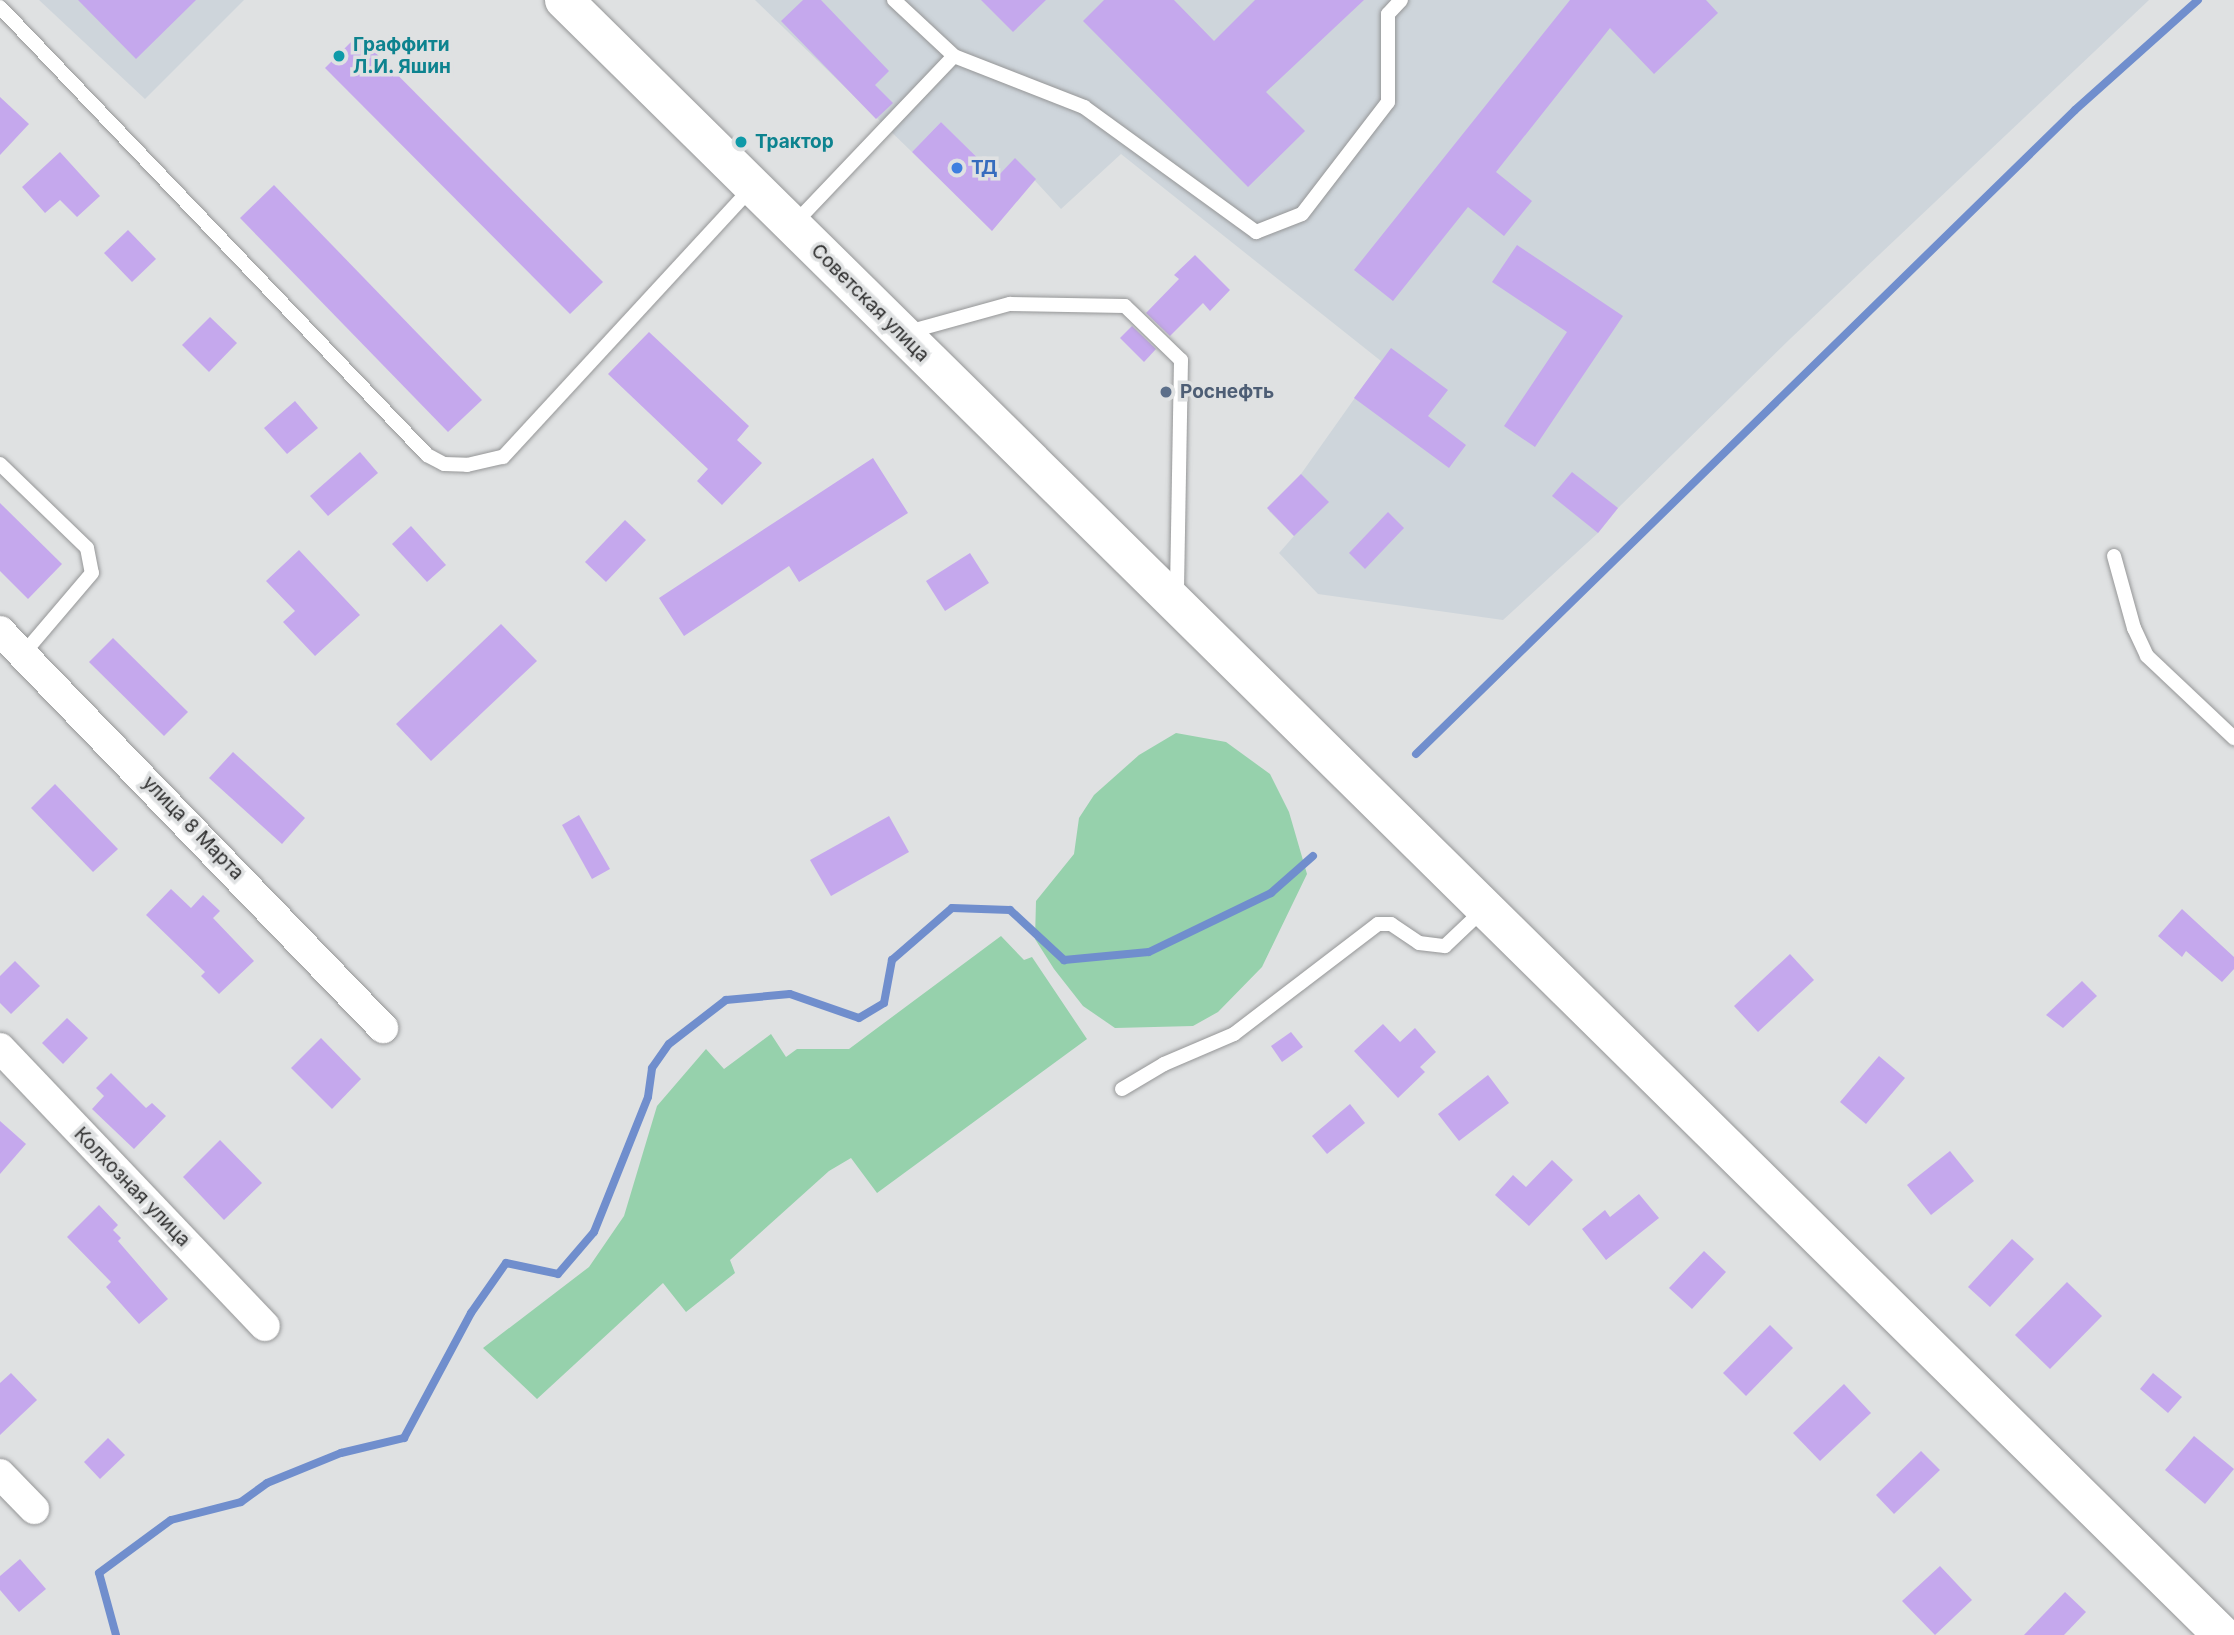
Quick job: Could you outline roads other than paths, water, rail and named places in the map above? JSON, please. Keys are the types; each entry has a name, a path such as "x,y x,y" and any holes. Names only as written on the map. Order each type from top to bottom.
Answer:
{"main road":[{"name":"Советская улица","path":"564,0 2222,1635"}],"street":[{"name":"улица 8 Марта","path":"0,631 383,1028"},
{"name":"Колхозная улица","path":"0,1048 265,1326"},
{"path":"0,1474 34,1509"}],"lane":[{"path":"900,2 954,57 1084,107 1256,232 1302,214 1388,102 1388,14 1401,0"},
{"path":"0,7 428,454 444,464 467,465 503,457 752,187"},
{"path":"792,226 954,57"},
{"path":"901,334 1010,304 1125,306 1181,359 1177,606"},
{"path":"0,464 87,548 92,573 23,654"},
{"path":"2114,556 2134,628 2147,656 2234,738"},
{"path":"1122,1089 1164,1064 1234,1034 1378,925 1391,924 1419,943 1444,946 1484,909"}],"waterway":[{"path":"1416,754 2075,110 2198,0"},
{"path":"116,1635 99,1573 171,1520 241,1502 267,1483 341,1453 404,1438 471,1313 506,1263 558,1274 594,1232 648,1097 652,1068 669,1044 726,1000 790,994 859,1018 884,1003 892,960 952,908 1010,910 1064,960 1149,952 1271,893 1313,856"}],"place":[{"name":"Граффити Л.И. Яшин","path":"339,56"},
{"name":"Трактор","path":"741,142"},
{"name":"ТД","path":"957,168"},
{"name":"Роснефть","path":"1166,392"}]}
